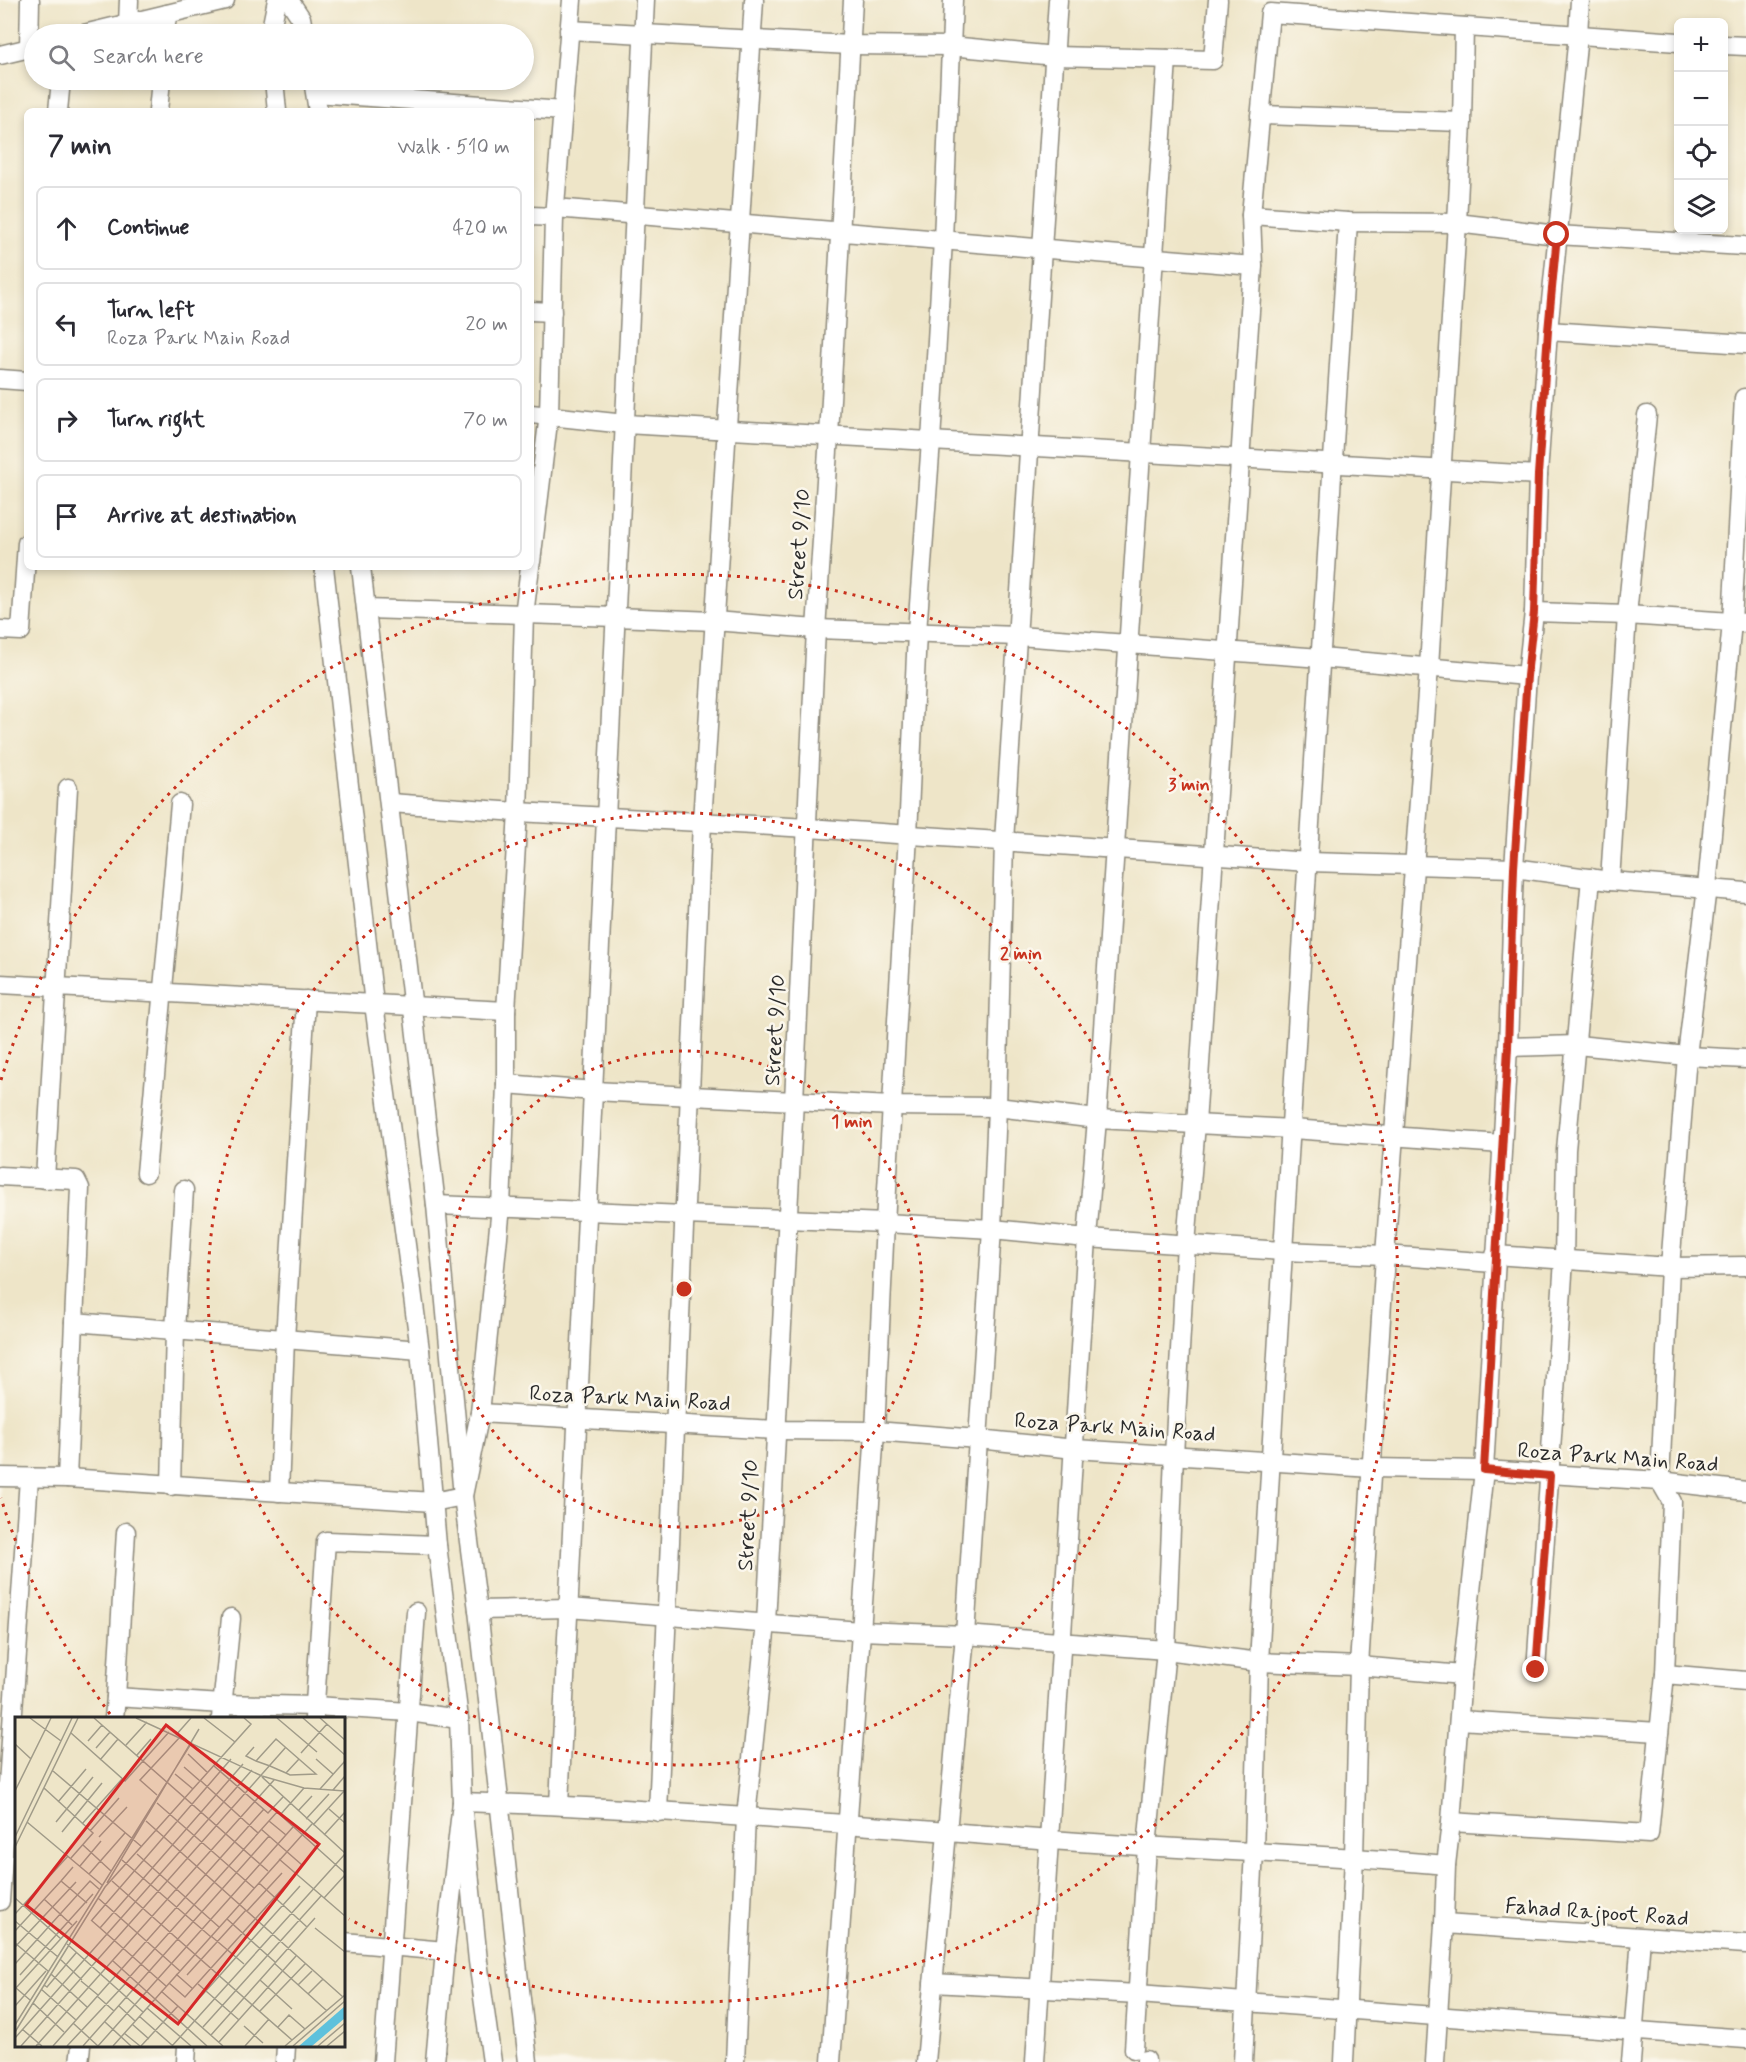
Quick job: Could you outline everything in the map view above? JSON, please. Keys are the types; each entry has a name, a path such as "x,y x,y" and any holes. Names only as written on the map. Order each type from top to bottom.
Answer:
{"street":[{"path":"30,0 31,24"},
{"path":"129,0 128,24 219,1"},
{"path":"272,24 277,0"},
{"path":"290,0 302,24"},
{"path":"534,513 540,414 552,312 555,213 572,0"},
{"path":"559,1805 645,0"},
{"path":"658,1812 702,822 754,0"},
{"name":"Street 9/10","path":"735,2062 746,1817 765,1623 794,1101 816,629 853,0"},
{"path":"831,2062 875,1431 917,632 943,240 953,0"},
{"path":"926,2062 965,1635 992,1229 1004,841 1058,0"},
{"path":"569,30 850,45 950,46 1055,56 1213,60 1218,0"},
{"path":"1435,2062 1446,1864 1462,1675 1484,1470 1508,1047 1514,868 1527,676 1534,612 1538,475 1548,331 1580,0"},
{"path":"1142,2057 1138,1994 1147,1846 1166,1650 1186,1244 1253,266 1251,215 1270,13 1312,7 1464,27 1674,42"},
{"path":"166,24 167,14"},
{"path":"1344,2062 1354,1857 1359,1666 1385,1255 1430,667 1462,122 1464,27"},
{"path":"1728,45 1746,46"},
{"path":"0,55 24,49"},
{"path":"1035,2062 1087,1238 1097,1119 1167,59"},
{"path":"58,108 60,90"},
{"path":"158,108 160,90"},
{"path":"275,90 277,108"},
{"path":"316,94 519,108"},
{"path":"534,109 563,111"},
{"path":"1260,115 1462,122"},
{"path":"534,216 555,213 635,215 1253,266"},
{"path":"1251,215 1348,222 1456,223 1557,235 1744,246"},
{"path":"1243,2062 1254,1851 1259,1662 1348,222"},
{"path":"534,311 552,312"},
{"path":"1548,331 1746,344"},
{"path":"0,380 24,381"},
{"path":"1451,1822 1649,1834 1665,1674 1672,1502 1660,1481 1670,1267 1687,1056 1739,622 1744,398"},
{"path":"540,414 625,424 1538,475"},
{"path":"1610,881 1628,615 1647,415"},
{"path":"0,630 21,631 25,570"},
{"path":"324,570 374,1004 420,1350 437,1545 459,1719 462,1802 478,1960 492,2062"},
{"path":"361,570 436,1205 463,1496 478,1610 528,2062"},
{"path":"463,1496 480,1413 501,1207 506,1084 506,1011 518,812 524,615 530,570"},
{"path":"366,609 714,621 816,629 1018,636 1321,658 1527,676"},
{"path":"1534,612 1739,622"},
{"path":"45,1179 68,788"},
{"path":"390,803 808,828 1309,862 1514,868 1610,881 1707,887 1746,892"},
{"path":"146,1173 180,804"},
{"path":"1536,1670 1564,1260 1566,1150 1591,878"},
{"path":"0,984 506,1011"},
{"path":"279,1492 285,1339 306,1000"},
{"path":"1508,1047 1577,1046 1746,1059"},
{"path":"506,1084 594,1091 892,1106 997,1107 1097,1119 1292,1129 1502,1144"},
{"path":"0,1176 76,1180 80,1188 67,1478"},
{"path":"171,1486 175,1330 184,1190"},
{"path":"436,1205 885,1223 1283,1251 1564,1260 1670,1267 1746,1266"},
{"path":"74,1322 420,1350"},
{"name":"Roza Park Main Road","path":"480,1413 776,1430 875,1431 1075,1449 1372,1468 1484,1470 1550,1476 1660,1481 1746,1491"},
{"path":"0,1477 67,1478 433,1502 463,1496"},
{"path":"0,1901 29,1478"},
{"path":"114,1717 126,1532"},
{"path":"314,1712 326,1541 437,1545"},
{"path":"478,1610 568,1608 860,1631 965,1635 1166,1650 1259,1662 1359,1666 1462,1675"},
{"path":"383,2062 416,1612"},
{"path":"221,1711 231,1618"},
{"path":"1665,1674 1746,1681"},
{"path":"116,1697 221,1711 409,1712 459,1719"},
{"path":"1459,1720 1659,1732"},
{"path":"462,1802 559,1805 1049,1840 1446,1864"},
{"path":"435,2062 462,1802"},
{"name":"Fahad Rajpoot Road","path":"1444,1924 1746,1944"},
{"path":"1631,2062 1641,1938"},
{"path":"345,1942 445,1952"},
{"path":"933,1983 1138,1994 1746,2039"},
{"path":"79,2062 81,2047"},
{"path":"186,2062 187,2047"},
{"path":"285,2062 286,2047"}],"route":[{"path":"1536,1670 1550,1476 1484,1470 1508,1047 1514,868 1527,676 1534,612 1538,475 1557,235"}]}
